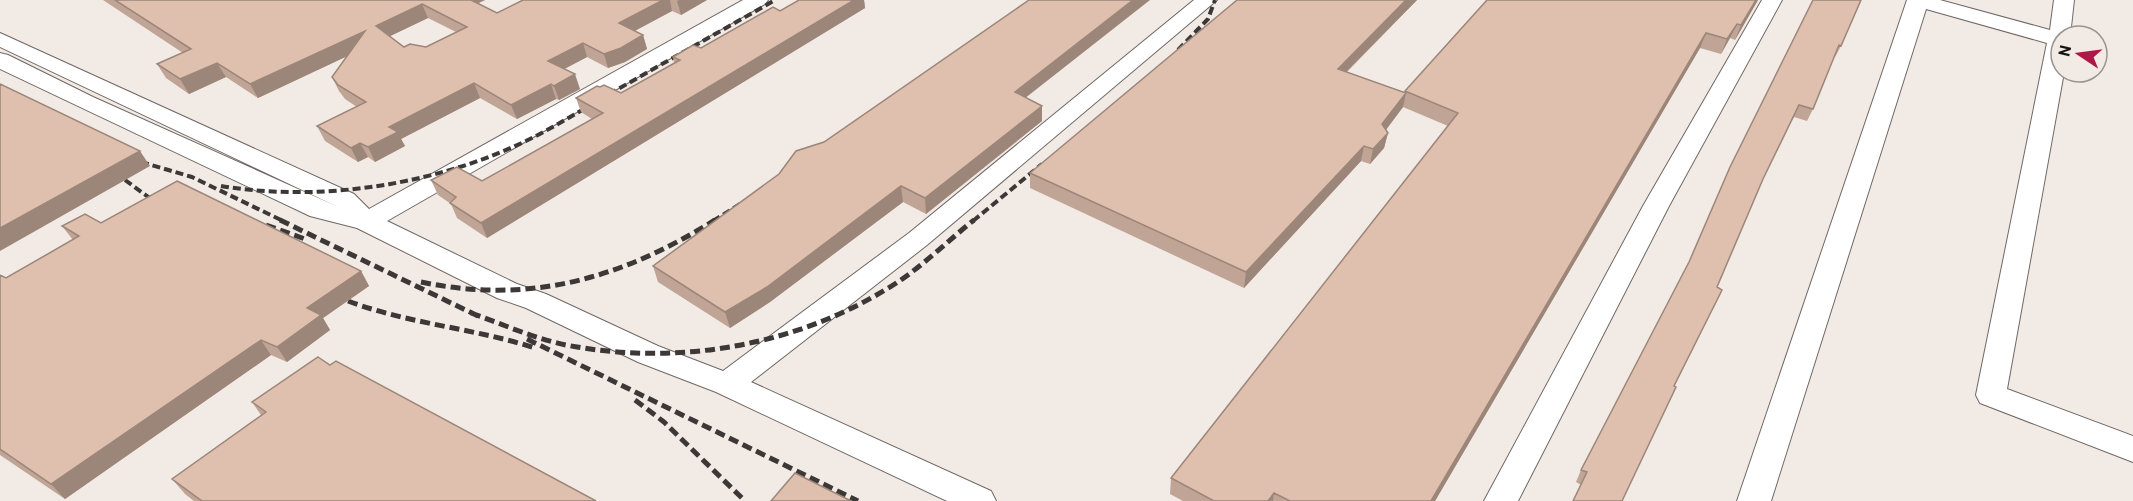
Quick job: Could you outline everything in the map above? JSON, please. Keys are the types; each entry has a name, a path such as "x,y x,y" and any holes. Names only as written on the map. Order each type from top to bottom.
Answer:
{"lane":[{"path":"366,222 758,0"},
{"path":"727,384 918,239 1207,0"},
{"path":"1501,501 1656,206 1772,0"},
{"path":"1754,501 1918,0 2049,36"},
{"path":"2060,24 2064,0"},
{"path":"0,39 345,200 366,222"},
{"path":"0,60 85,102 319,210 366,222 507,291 536,301 648,354 727,384 979,501"},
{"path":"2050,84 1991,395 2133,449"}],"building":[{"path":"115,0 471,0 497,13 523,0 663,0 619,23 643,35 621,48 604,54 583,43 548,61 575,74 554,86 551,84 511,105 474,83 389,127 398,132 368,147 360,143 351,148 317,126 366,102 338,85 332,77 365,31 250,84 217,63 180,79 157,64 191,49","holes":["422,4 467,27 426,47 410,44 404,47 376,26"]},
{"path":"799,0 854,0 481,223 450,203 456,197 431,180 457,167 482,181 603,113 576,98 597,86 604,85 621,93 680,60 673,57 693,45 701,48 773,7 780,11"},
{"path":"1029,0 1133,0 1015,92 1042,106 925,198 901,186 767,287 725,312 653,266 779,174 796,151 824,142"},
{"path":"1237,0 1406,0 1338,69 1406,93 1382,124 1388,133 1373,149 1364,146 1246,272 1030,173"},
{"path":"1487,0 1756,0 1741,25 1737,24 1727,39 1706,33 1431,501 1290,501 1274,493 1268,501 1214,501 1171,478 1458,113 1405,91"},
{"path":"1813,0 1861,0 1841,46 1839,45 1813,109 1799,105 1763,179 1717,287 1722,290 1674,386 1676,387 1622,501 1573,501 1587,472 1581,470 1689,262 1730,167"},
{"path":"0,84 140,151 0,228"},
{"path":"177,181 361,271 307,308 321,315 277,347 261,340 51,484 0,449 0,275 6,278 79,236 62,226 85,214 101,223"},
{"path":"318,357 330,365 336,361 596,501 202,501 172,479 266,412 252,402"},
{"path":"795,473 851,501 771,501"}],"railway":[{"path":"221,186 260,191 340,190 381,186 460,167 544,132 775,0"},
{"path":"1178,50 1208,19 1215,0"},
{"path":"141,162 192,177 283,221"},
{"path":"973,221 1042,164"},
{"path":"125,180 162,207"},
{"path":"713,221 745,201"},
{"path":"280,220 475,314"},
{"path":"421,282 461,288 500,290 538,288 574,281 610,271 645,257 715,220"},
{"path":"475,314 554,342 607,351 690,352 731,347 811,326 849,310 909,274 974,220"},
{"path":"266,225 305,239"},
{"path":"348,301 394,315 488,335 535,348"},
{"path":"527,339 858,501"},
{"path":"635,400 664,422 745,501"}]}
